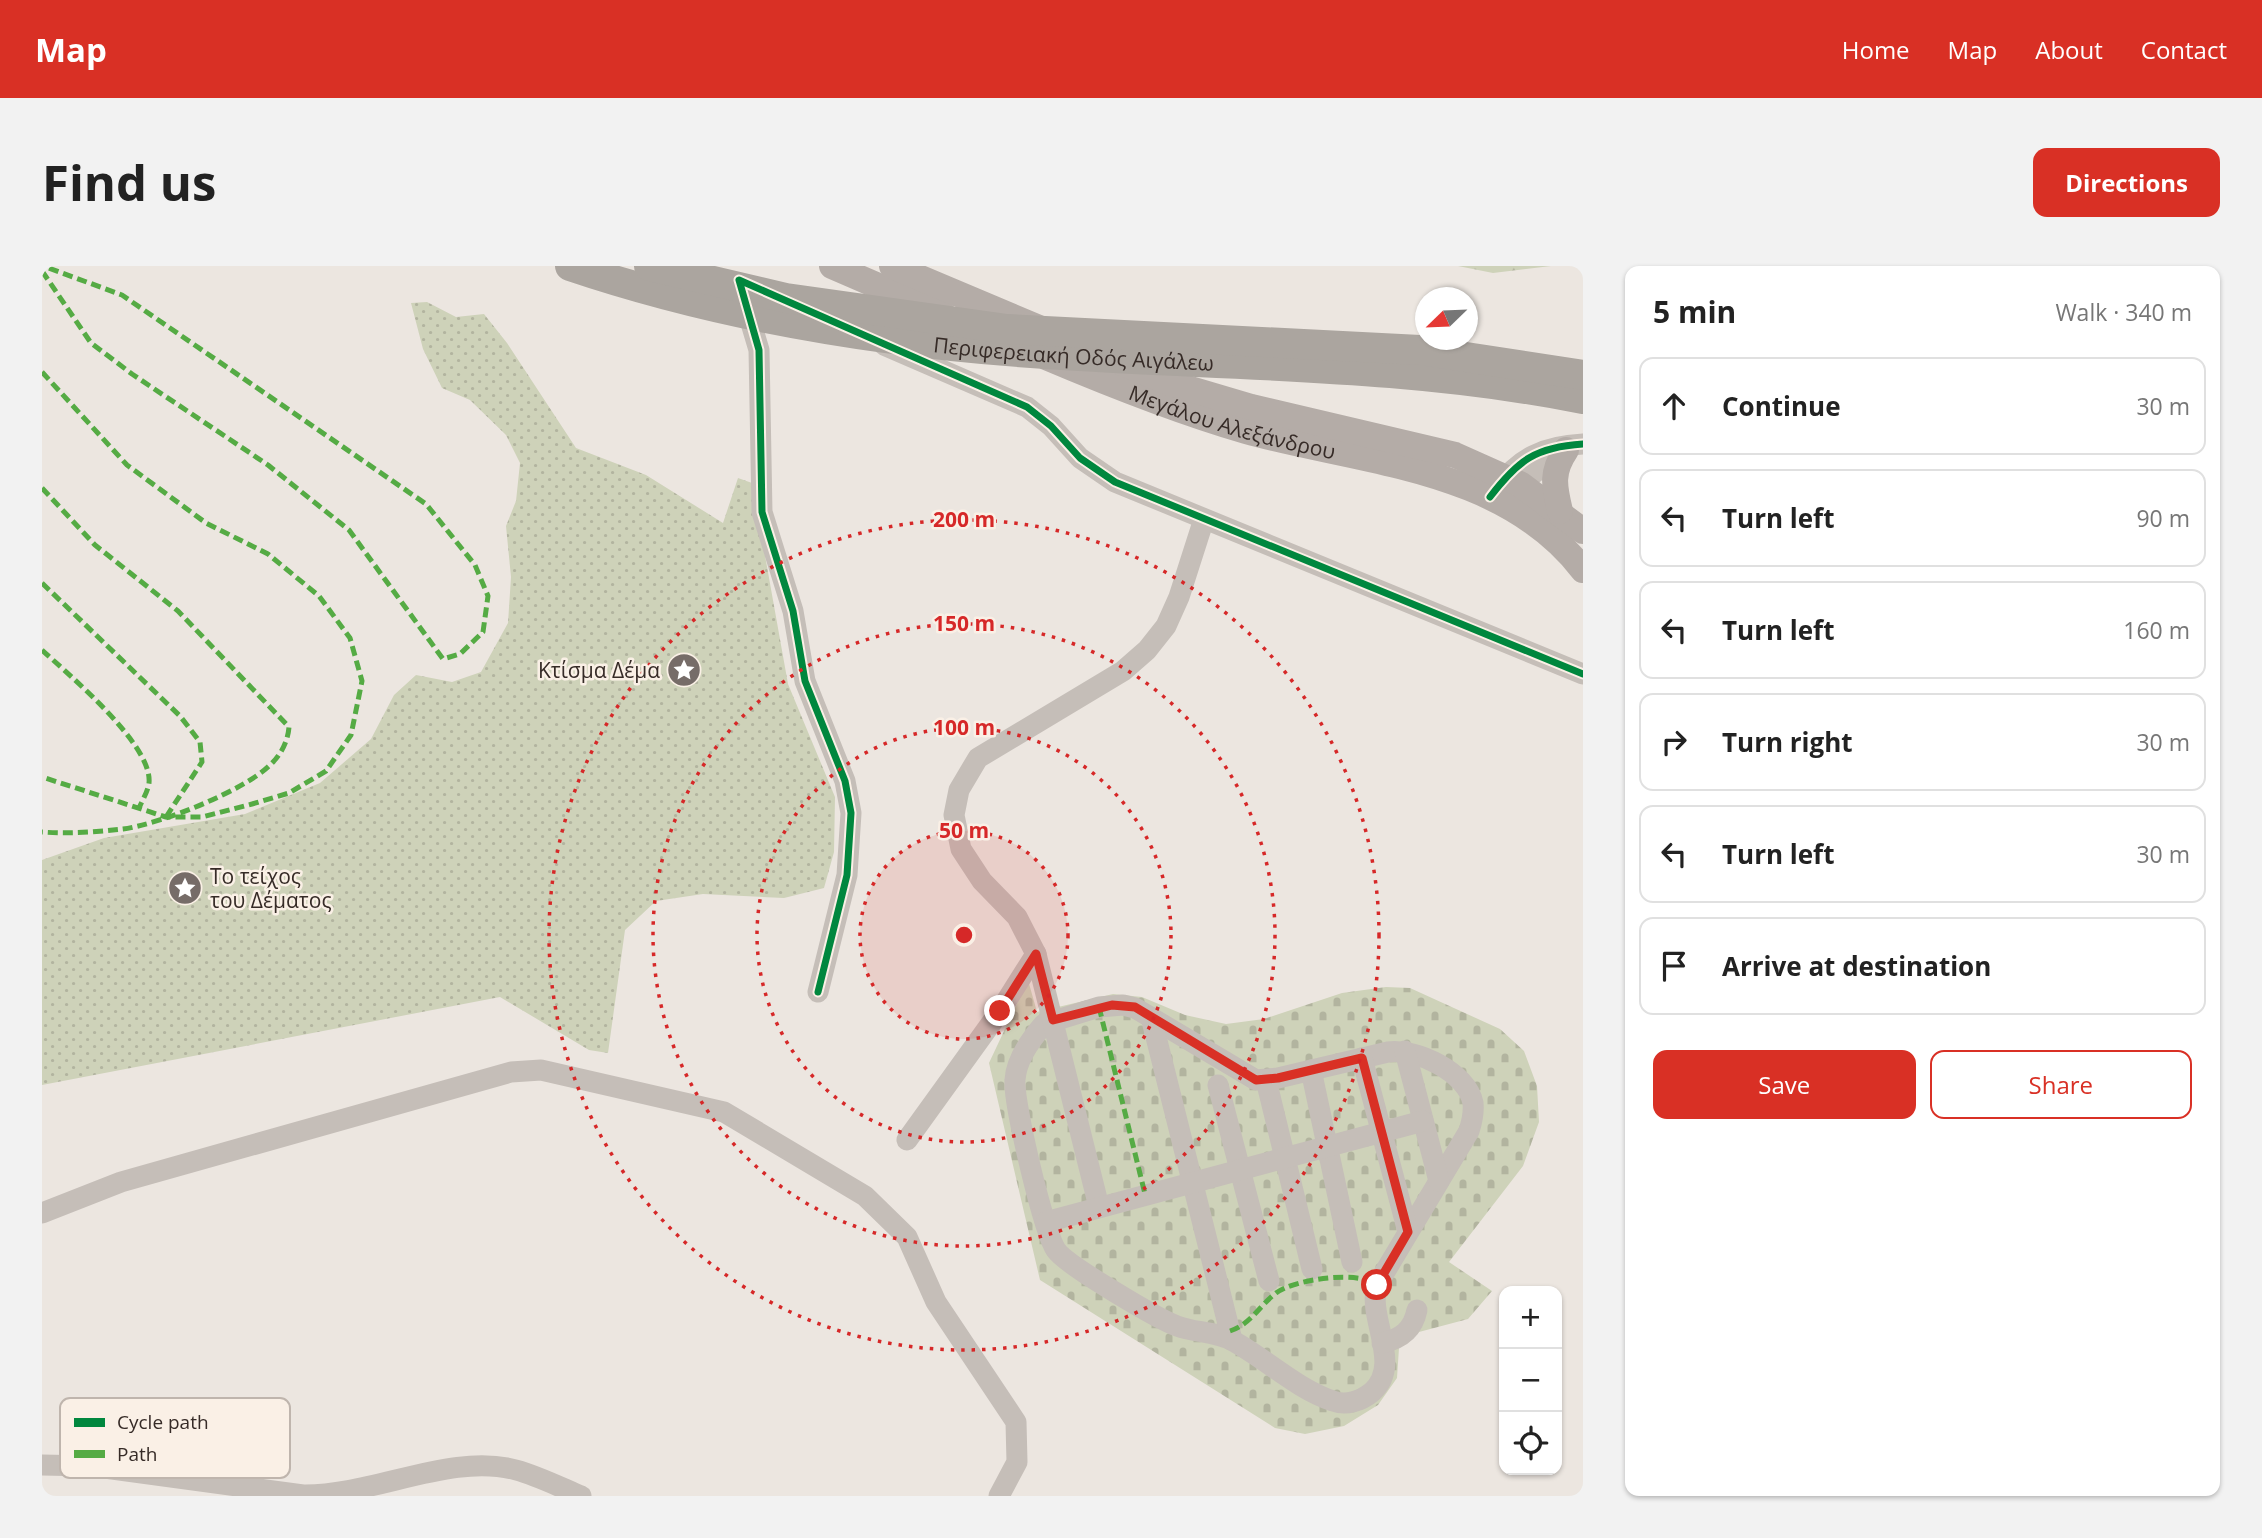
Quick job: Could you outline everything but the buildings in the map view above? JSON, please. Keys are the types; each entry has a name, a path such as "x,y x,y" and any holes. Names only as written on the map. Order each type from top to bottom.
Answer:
{"highway":[{"name":"Περιφερειακή Οδός Αιγάλεω","path":"570,266 716,306 859,333 1006,351 1243,353 1420,350 1583,375"},
{"name":"Περιφερειακή Οδός Αιγάλεω","path":"649,266 786,298 957,323 1421,374 1525,387 1583,399"}],"main road":[{"name":"Μεγάλου Αλεξάνδρου","path":"832,266 1163,406 1248,431 1505,491 1560,511 1583,531"},
{"name":"Μεγάλου Αλεξάνδρου","path":"892,266 1170,383 1251,407 1455,455 1505,491 1522,513 1567,549 1583,570"},
{"path":"1560,511 1554,477 1558,463 1576,446"}],"street":[{"path":"818,992 847,875 851,813 845,781 805,681 793,611 762,512 759,350 739,280 1027,407 1051,426 1093,470 1204,519 1583,674"},
{"path":"1505,491 1576,446"},
{"path":"1099,1207 1036,954 1017,917 982,881 961,849 954,815 958,790 978,758 1123,671 1147,650 1166,626 1179,597 1204,519"},
{"path":"908,1140 1000,1011 1036,954"},
{"path":"1112,1005 1135,1007 1151,1017 1246,1075 1266,1080 1405,1051 1421,1056 1455,1077 1470,1095 1473,1105 1469,1131 1374,1293 1384,1370 1380,1382 1363,1398 1342,1404 1320,1395 1232,1340 1167,1322 1056,1250 1046,1222 1015,1081 1017,1068 1037,1032 1053,1020 1112,1005"},
{"path":"1151,1017 1232,1340"},
{"path":"1405,1051 1439,1181"},
{"path":"1362,1058 1408,1232"},
{"path":"42,1213 121,1182 511,1072 541,1070 724,1112 865,1196 907,1237 936,1303 1016,1422 1017,1462 999,1496"},
{"path":"1311,1070 1352,1262"},
{"path":"1266,1080 1312,1269"},
{"path":"1218,1085 1269,1282"},
{"path":"1046,1222 1423,1121"},
{"path":"1382,1343 1404,1335 1415,1320 1417,1310"},
{"path":"42,1465 60,1465"},
{"path":"178,1478 303,1495 330,1495 458,1467 483,1466 515,1469 581,1496"}],"green space":[{"path":"1458,266 1551,266 1493,273"},
{"path":"427,302 456,317 484,314 507,343 576,448 646,475 723,523 738,478 752,483 788,684 835,797 834,852 824,888 784,898 703,894 656,901 625,930 608,1053 589,1050 500,997 42,1085 42,860 104,838 245,814 320,783 371,739 394,695 416,675 452,682 481,672 508,623 511,577 506,526 516,501 520,463 506,435 470,400 442,388 423,349 411,303"},
{"path":"1028,980 1037,1012 1113,994 1142,997 1185,1015 1226,1024 1264,1019 1342,993 1386,987 1410,988 1500,1029 1524,1051 1537,1086 1539,1122 1523,1166 1449,1262 1492,1291 1468,1319 1419,1332 1399,1348 1397,1378 1378,1405 1344,1426 1305,1434 1275,1428 1040,1280 989,1063"}],"marked path":[{"path":"42,271 91,343 132,374 268,465 349,530 443,659 460,654 483,632 488,596 475,565 426,504 122,295 43,266"},
{"path":"42,372 127,465 206,523 268,554 319,596 350,638 362,681 351,735 326,771 289,793 202,817 166,817 42,777"},
{"path":"42,488 95,545 178,611 289,727 283,748 270,765 241,785 201,805 158,821 123,829 42,832"},
{"path":"42,583 180,716 200,742 202,762 166,817"},
{"path":"42,650 89,693 138,750 147,767 149,783 139,808"},
{"path":"1099,1007 1145,1194"},
{"path":"1230,1331 1249,1319 1276,1293 1297,1284 1342,1277 1368,1280 1377,1285"}],"cycle path":[{"path":"818,992 847,875 851,813 845,781 805,681 793,611 762,512 759,350 739,280 1027,407 1051,426 1080,458 1115,482 1583,674"},
{"path":"1490,497 1510,474 1529,458 1553,448 1583,444"}],"place":[{"name":"Κτίσμα Δέμα","path":"684,670"},
{"name":"Το τείχος του Δέματος","path":"185,888"}],"route":[{"path":"1000,1011 1036,954 1053,1020 1099,1007 1135,1007 1256,1080 1278,1078 1362,1058 1408,1232 1377,1285"}]}
